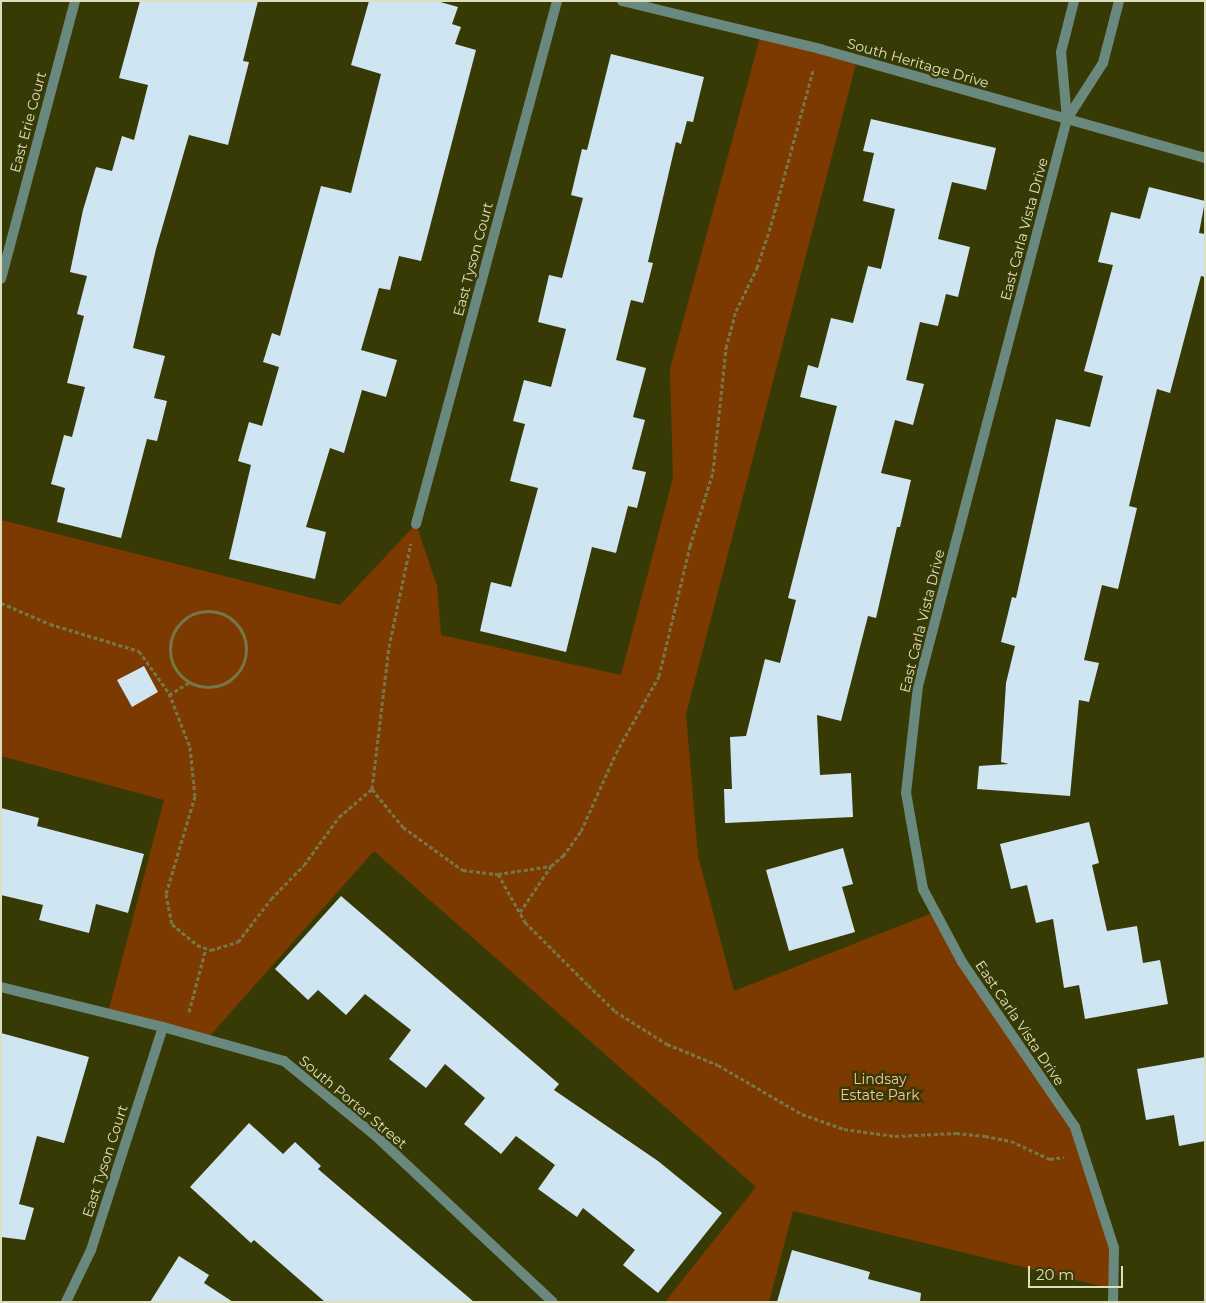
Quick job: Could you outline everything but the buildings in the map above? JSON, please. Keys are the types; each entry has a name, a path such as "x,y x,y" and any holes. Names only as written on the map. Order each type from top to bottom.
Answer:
{"street":[{"name":"East Erie Court","path":"1,279 75,1"},
{"name":"East Tyson Court","path":"416,524 557,1"},
{"name":"South Heritage Drive","path":"622,1 820,49 1205,158"},
{"name":"East Carla Vista Drive","path":"1067,119 1061,52 1074,1"},
{"name":"East Carla Vista Drive","path":"1113,1302 1114,1248 1075,1127 962,962 923,889 906,794 918,686 1067,119 1103,63 1119,1"},
{"name":"South Porter Street","path":"1,987 163,1026 284,1061 377,1137 553,1302"},
{"name":"East Tyson Court","path":"66,1302 91,1250 163,1026"}],"path":[{"path":"520,912 551,866 563,856 581,831 616,753 659,676 690,546 713,472 726,348 736,312 756,268 771,225 820,49"},
{"path":"1,603 50,624 139,651 169,695 190,747 195,796 166,894 168,908 172,924 184,937 206,948 226,948 238,942 271,899 304,866 339,817 372,789 389,647 416,524"},
{"path":"169,695 190,682 211,686 223,683 241,666 245,642 233,620 223,614 198,612 178,626 172,636 172,661 178,672 190,682"},
{"path":"372,789 403,827 463,870 498,874 551,866"},
{"path":"498,874 526,922 616,1011 667,1044 718,1065 802,1114 865,1133 985,1136 1011,1142 1050,1159 1084,1154"},
{"path":"184,1032 206,948"}],"green space":[{"name":"Lindsay Estate Park","path":"761,34 857,60 686,714 698,856 734,991 935,912 1075,1127 1114,1248 1113,1289 793,1211 769,1302 665,1302 756,1187 374,851 207,1039 108,1013 164,800 1,756 1,520 340,605 416,524 437,586 441,635 621,675 673,478 670,369","holes":["143,666 158,692 132,706 118,680"]}]}
